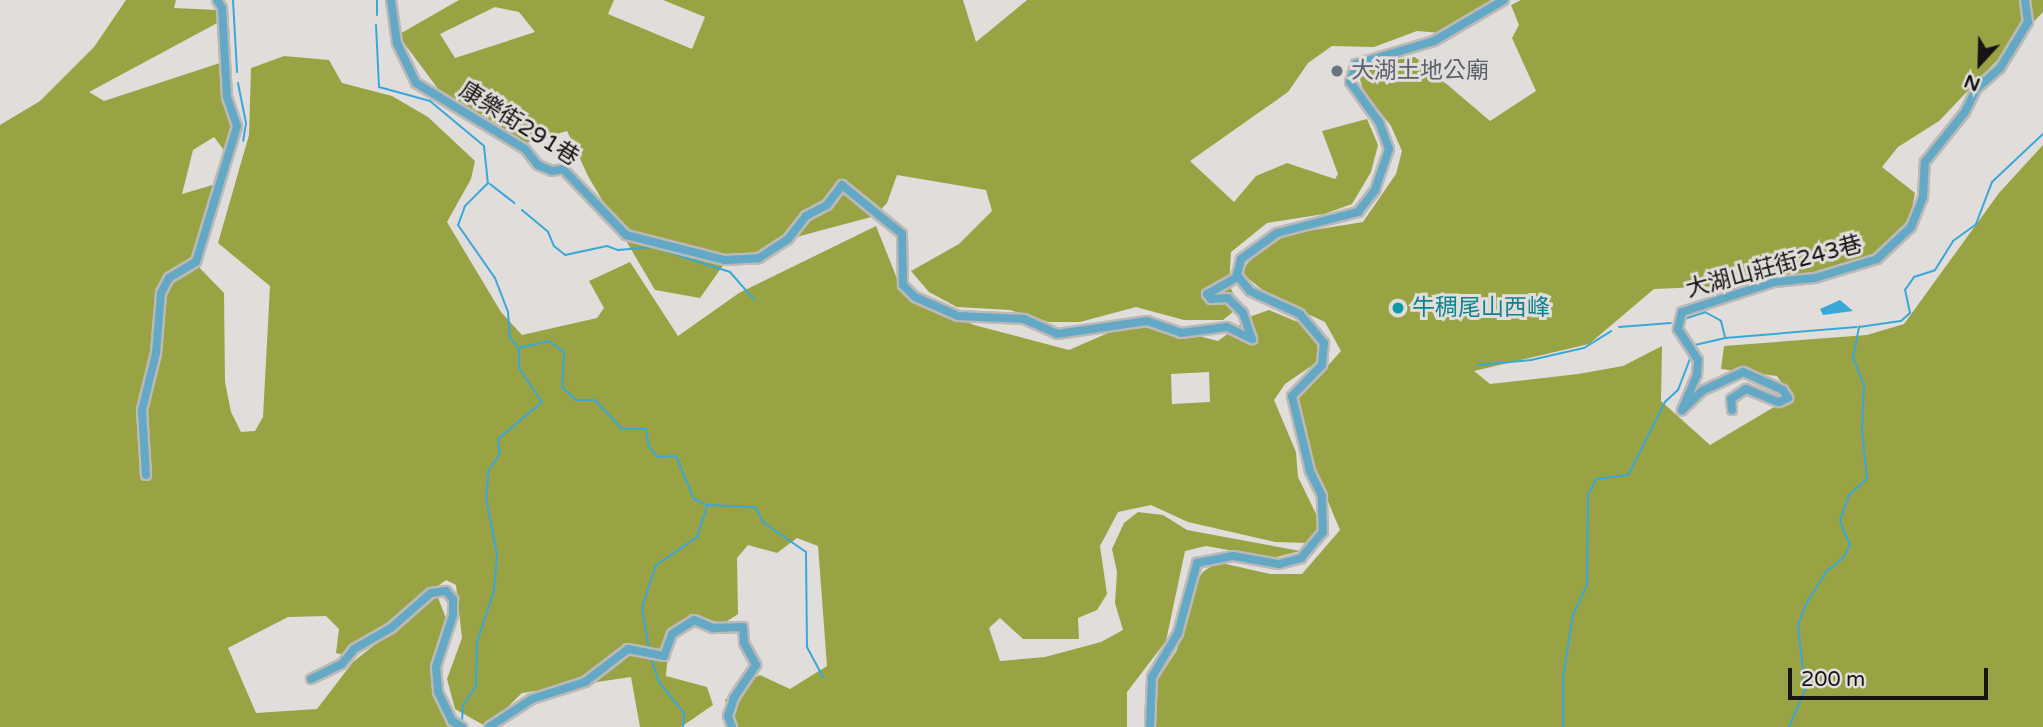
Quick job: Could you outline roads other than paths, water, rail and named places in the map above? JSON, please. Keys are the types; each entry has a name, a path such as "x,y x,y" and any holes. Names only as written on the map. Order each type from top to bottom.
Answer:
{"street":[{"path":"146,475 142,410 156,353 161,293 169,278 196,262 237,126 227,97 222,8 217,0"},
{"name":"康樂街291巷","path":"391,0 397,43 416,83 525,149 538,165 552,171 563,169 626,235 725,260 759,257 788,239 806,216 827,205 842,185 848,186 902,234 903,285 925,303 958,316 1024,319 1057,334 1147,321 1181,333 1227,327 1252,339 1243,313 1228,298 1211,299 1207,294 1238,277"},
{"path":"1150,727 1152,677 1178,633 1197,564 1233,556 1279,564 1301,558 1323,532 1322,496 1310,471 1292,396 1322,365 1324,343 1300,314 1259,299 1238,277 1241,259 1252,248 1277,233 1359,212 1374,190 1389,149 1379,122 1350,82 1356,64 1434,41 1504,0"},
{"name":"大湖山莊街243巷","path":"1731,410 1731,399 1746,389 1779,402 1788,398 1783,390 1743,372 1702,391 1682,410 1697,375 1698,360 1678,329 1682,312 1774,282 1815,278 1877,259 1911,227 1923,197 1926,162 1965,112 1976,89 2000,68 2028,22 2025,0"},
{"path":"311,679 342,664 354,649 391,628 431,593 446,591 453,600 453,615 436,667 438,692 452,721 462,727"},
{"path":"489,727 532,699 585,682 628,649 664,656 672,634 694,620 713,628 743,627 744,643 756,665 734,698 728,716 732,727"}],"water":[{"path":"1840,300 1853,311 1823,315 1820,309"}],"waterway":[{"path":"233,0 237,72"},
{"path":"377,0 377,15"},
{"path":"376,25 379,87 430,101 484,146 488,183 465,206 458,225 495,278 508,312 510,338 519,348 549,341 564,352 562,387 576,400 595,400 622,429 646,429 649,447 658,457 676,456 694,499 707,505 755,507 764,523 806,552 807,647 823,677"},
{"path":"238,83 246,123 243,141"},
{"path":"1789,727 1805,690 1798,626 1806,604 1827,571 1844,557 1850,545 1840,521 1849,495 1867,479 1862,429 1864,385 1853,358 1859,327 1901,321 1910,313 1905,290 1914,277 1935,270 1953,241 1976,224 1992,182 2043,134"},
{"path":"490,184 514,203"},
{"path":"522,210 548,232 554,246 565,255 607,246 618,250 653,247 730,272 754,300"},
{"path":"1684,319 1705,312 1721,321 1725,337"},
{"path":"1619,327 1671,323"},
{"path":"1695,345 1725,338 1857,327"},
{"path":"1478,365 1531,360 1584,348 1611,331"},
{"path":"462,722 463,705 476,686 477,642 494,591 497,555 486,498 489,469 500,454 498,439 542,402 519,368 519,348"},
{"path":"1563,727 1563,677 1573,615 1587,585 1588,495 1596,479 1628,475 1665,402 1678,390 1691,356"},
{"path":"649,649 642,608 656,565 697,537 707,506"},
{"path":"652,661 659,682 684,713 683,727"}],"place":[{"name":"大湖土地公廟","path":"1337,71"},
{"name":"牛稠尾山西峰","path":"1398,308"}]}
